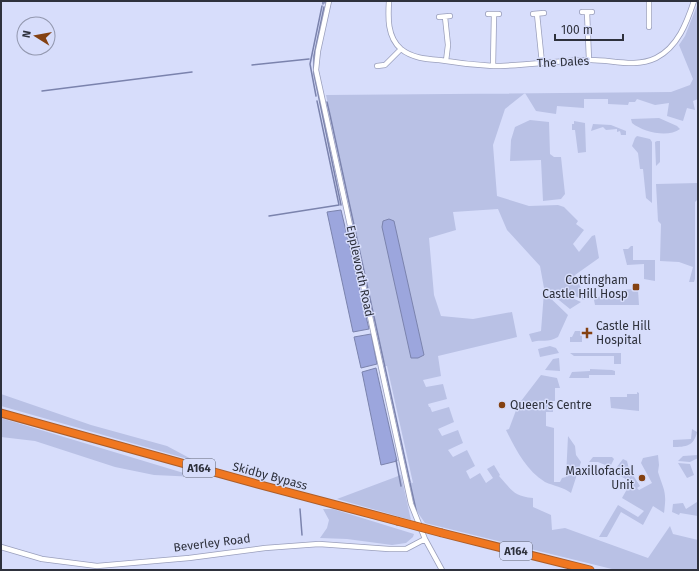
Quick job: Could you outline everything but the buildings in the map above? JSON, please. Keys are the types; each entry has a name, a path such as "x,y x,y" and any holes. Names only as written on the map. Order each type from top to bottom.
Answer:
{"highway":[{"name":"Skidby Bypass","path":"1,413 257,484 590,570"}],"street":[{"name":"Eppleworth Road","path":"329,1 318,52 316,70 411,504 424,539 442,570"},
{"path":"377,66 385,65 401,49 390,29 388,18 389,1"},
{"path":"649,1 649,27"},
{"name":"The Dales","path":"401,49 416,57 493,66 589,60 614,61 629,64 644,63 658,57 667,50 681,34 694,1"},
{"path":"587,12 589,60"},
{"path":"542,63 535,14 544,13"},
{"path":"493,66 494,14"},
{"path":"439,17 448,17 448,45 446,61"},
{"name":"Beverley Road","path":"1,547 42,559 97,566 189,558 265,548 319,544 406,549 424,539"}],"shaded area":[{"path":"698,3 698,99 693,101 695,110 687,108 683,121 667,116 669,103 655,105 637,99 635,102 629,102 628,105 608,104 608,99 584,99 584,108 557,106 556,114 536,111 525,93 671,92 690,85 693,79 679,45 685,36"},
{"path":"525,93 505,109 493,145 497,196 529,206 558,205 564,207 578,221 576,224 584,230 573,244 579,252 592,236 595,235 599,258 575,275 584,295 587,293 589,296 584,300 564,291 563,294 581,302 570,309 544,288 540,266 507,230 498,209 453,212 456,230 429,238 434,295 441,316 473,319 512,312 517,337 438,356 441,376 423,380 426,387 443,384 447,399 428,404 429,407 432,412 449,407 454,422 438,429 442,436 458,430 463,443 448,450 453,457 467,450 475,466 466,471 470,479 480,473 486,483 493,478 487,469 494,465 500,475 499,476 513,492 521,496 533,498 533,507 551,515 552,530 565,528 648,558 670,526 673,534 698,540 698,570 616,570 425,523 416,510 410,482 413,483 387,366 385,366 326,95"},
{"path":"659,118 677,126 680,129 669,133 656,133 642,129 632,123 631,119"},
{"path":"530,120 549,122 550,154 554,157 561,157 565,194 561,199 543,201 541,160 510,161 511,140 515,127"},
{"path":"574,121 585,123 586,152 578,153 575,130 572,130 572,124 574,124"},
{"path":"593,124 611,125 626,131 626,135 621,135 620,131 617,132 617,129 606,130 603,127 591,131"},
{"path":"637,136 650,139 652,142 652,203 646,198 643,169 640,169 638,153 632,146"},
{"path":"660,141 660,162 656,166 655,142"},
{"path":"698,183 698,199 695,202 695,279 694,282 689,282 693,267 679,262 660,261 661,224 658,221 656,184"},
{"path":"341,210 369,329 353,332 327,212"},
{"path":"389,219 394,221 424,355 418,358 411,358 382,227 383,221"},
{"path":"633,246 633,260 655,260 655,281 644,279 644,264 627,265 623,249 628,249"},
{"path":"633,289 638,290 639,305 595,305 594,300 603,295"},
{"path":"544,292 568,315 558,337 551,340 532,342 529,334 541,331"},
{"path":"575,331 582,331 582,342 570,342 570,337 572,337"},
{"path":"371,334 377,364 361,368 354,337"},
{"path":"550,346 556,348 559,353 540,357 538,349"},
{"path":"570,353 621,353 621,364 614,364 614,356 574,356"},
{"path":"559,358 560,371 545,370 553,359"},
{"path":"376,368 397,461 381,465 362,372"},
{"path":"590,369 612,370 615,371 615,375 589,375 589,378 569,378 572,372 590,371"},
{"path":"541,375 557,378 560,388 555,388 555,401 552,401 553,412 546,412 546,426 554,428 554,482 560,482 562,478 566,477 568,436 575,446 576,455 581,462 571,493 545,482 532,472 518,452 506,430 509,429 518,405"},
{"path":"637,392 639,393 639,411 611,408 610,397 627,397 627,394 637,394"},
{"path":"1,394 91,425 167,446 195,461 1,406"},
{"path":"1,418 197,477 154,475 115,467 35,441 1,437"},
{"path":"692,429 697,432 692,443 682,447 673,447 673,440 691,439"},
{"path":"658,455 658,472 665,495 664,513 653,506 643,525 621,512 607,537 599,537 618,505 638,517 644,511 622,498 631,482 613,472 623,459 627,461 629,469 640,486 637,488 639,490 652,483 641,463 643,458"},
{"path":"698,455 698,458 690,462 678,461 683,456"},
{"path":"593,457 612,457 614,459 610,467 598,462 589,462"},
{"path":"678,463 690,464 694,475 687,478"},
{"path":"401,475 411,520 337,499"},
{"path":"697,502 698,516 680,513 679,515 672,512 673,504 683,503 686,509"},
{"path":"323,509 333,509 414,534 413,537 406,543 392,545 347,539 320,538 327,528 329,520"}],"waterway":[{"path":"316,96 310,64 322,6"},
{"path":"324,7 314,56 314,74 341,205"},
{"path":"252,65 309,59"},
{"path":"42,91 192,72"},
{"path":"269,216 339,205 317,101"},
{"path":"327,102 330,115"},
{"path":"330,115 410,482"},
{"path":"396,460 401,486"},
{"path":"410,483 416,510"},
{"path":"300,509 302,535"}],"place":[{"name":"Cottingham Castle Hill Hosp","path":"636,287"},
{"name":"Castle Hill Hospital","path":"587,333"},
{"name":"Queen's Centre","path":"502,405"},
{"name":"Maxillofacial Unit","path":"642,478"}]}
